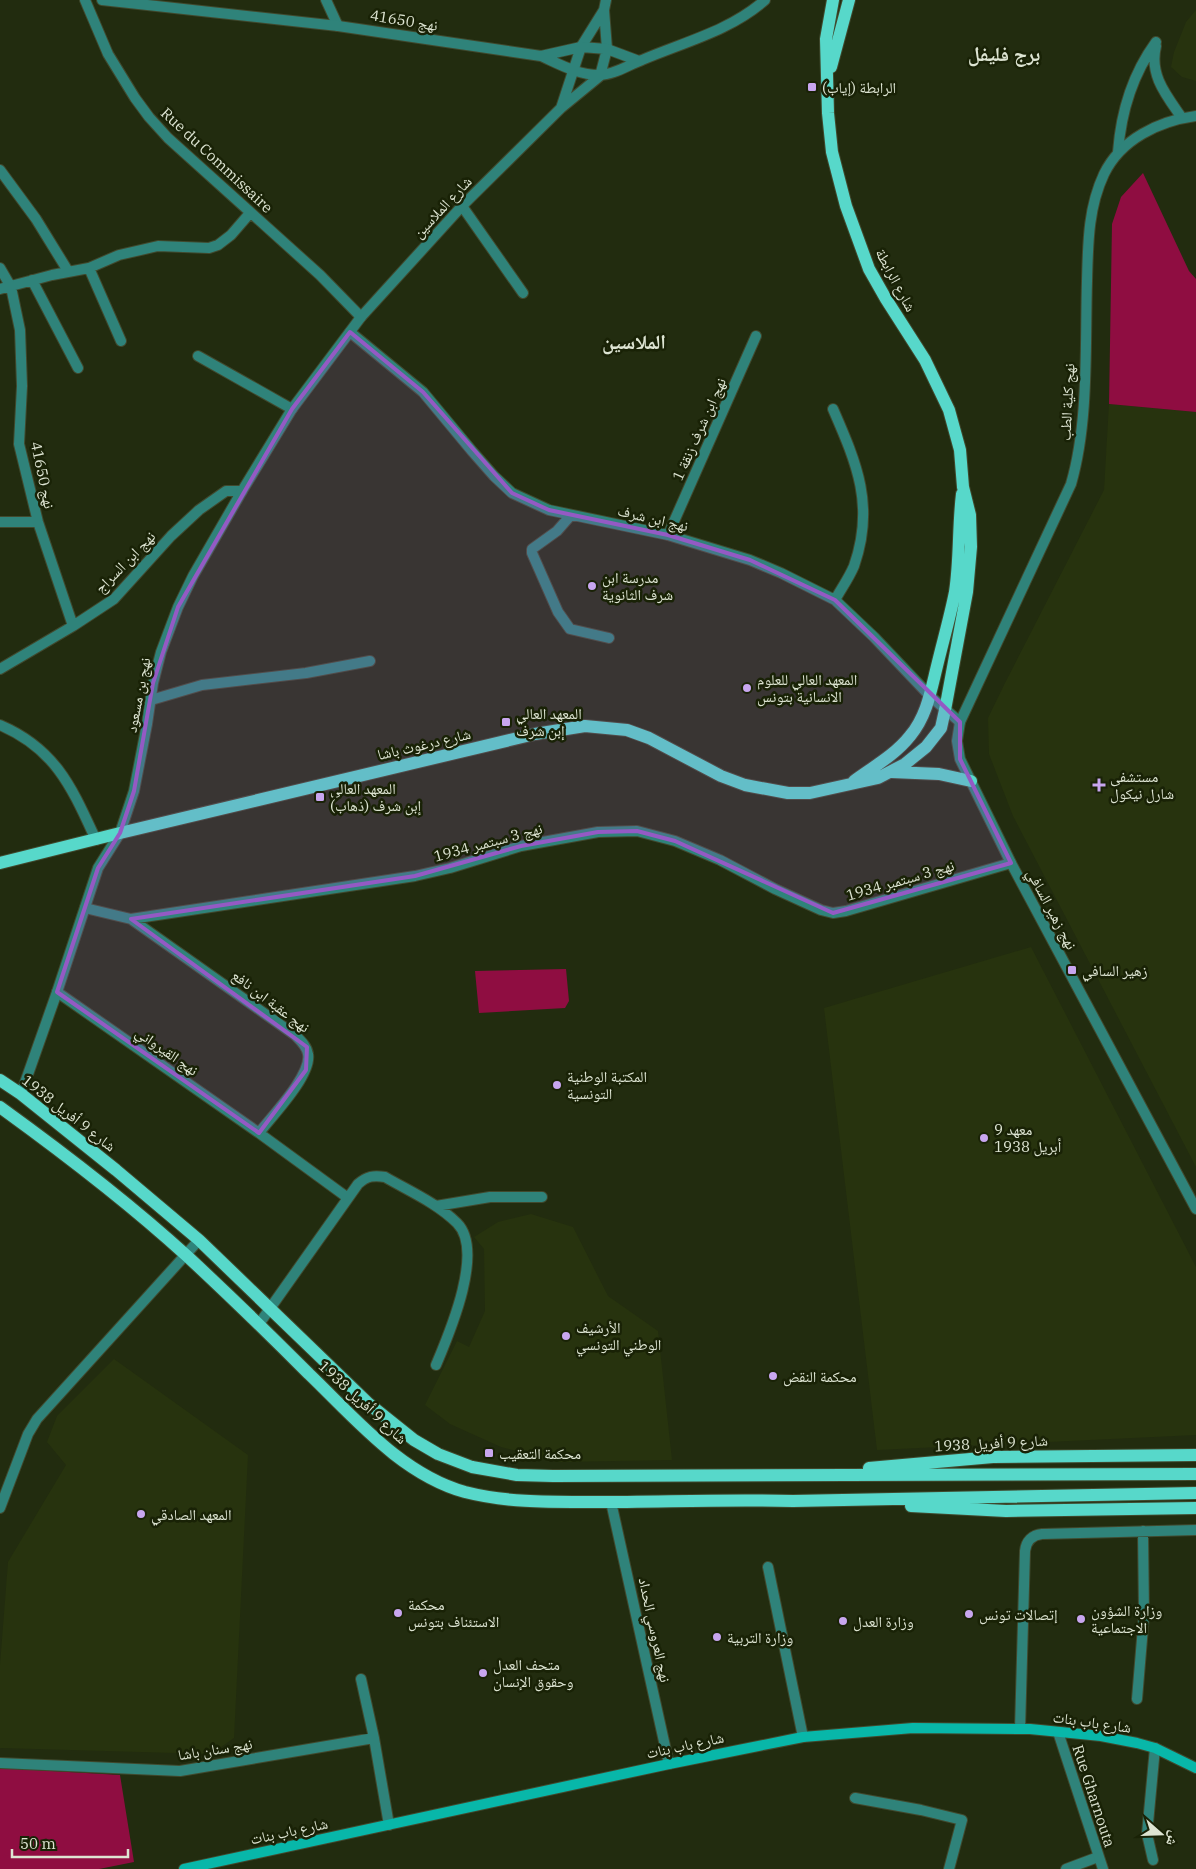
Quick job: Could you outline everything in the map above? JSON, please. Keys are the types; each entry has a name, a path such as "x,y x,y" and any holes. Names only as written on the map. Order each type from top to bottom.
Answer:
{"main road":[{"name":"شارع الرابطة","path":"834,0 826,40 828,113 832,152 846,206 869,270 925,360 949,410 960,450 964,487 970,515 971,547 967,592 945,710"},
{"path":"827,79 849,0"},
{"name":"شارع الرابطة","path":"930,696 955,592 960,548 959,516 964,487"},
{"name":"شارع درغوث باشا","path":"850,784 895,752 911,736 922,718 930,696"},
{"name":"شارع درغوث باشا","path":"0,863 535,734 585,726 627,730 649,738 721,776 766,790 788,794 810,793 878,778 905,764 926,747 941,728 945,710"},
{"path":"890,772 939,774 971,781"},
{"name":"شارع 9 أفريل 1938","path":"0,1080 21,1094 199,1240 369,1404 414,1440 438,1454 472,1467 517,1475 554,1476 1196,1474"},
{"name":"شارع 9 أفريل 1938","path":"0,1107 84,1168 186,1255 364,1427 408,1465 463,1491 510,1500 611,1502 732,1499 1006,1511 1196,1508"},
{"name":"شارع 9 أفريل 1938","path":"788,1476 993,1457 1196,1455"},
{"name":"شارع 9 أفريل 1938","path":"793,1501 1196,1493"},
{"name":"شارع باب بنات","path":"184,1869 669,1764 803,1737 913,1728 1020,1729 1101,1736 1156,1748 1196,1768"}],"street":[{"name":"Rue du Commissaire","path":"84,0 108,54 149,117 168,138 320,275 361,317"},
{"name":"نهج 41650","path":"102,0 338,26 541,56 582,47 607,49 639,61"},
{"path":"326,0 338,26"},
{"name":"شارع الملاسين","path":"350,332 361,317 462,206 561,108 600,76 622,69 732,23 765,0"},
{"path":"600,76 607,49 605,5"},
{"name":"شارع الملاسين","path":"561,108 582,47 605,5"},
{"path":"1118,152 1125,106 1140,68 1156,42 1154,60 1156,76 1182,118"},
{"name":"شارع الملاسين","path":"541,56 575,71 600,76"},
{"name":"نهج كلية الطب","path":"960,722 986,670 1040,546 1070,484 1077,464 1082,426 1088,234 1094,198 1104,172 1118,152 1136,137 1159,125 1196,116"},
{"path":"0,170 4,185 36,219 68,271"},
{"path":"462,206 522,292"},
{"path":"0,289 68,271 89,268 119,255 158,246 209,248 218,245 230,235 250,213"},
{"name":"نهج 41650","path":"0,268 11,287 20,330 22,386 19,444 38,522 73,626"},
{"path":"89,268 121,341"},
{"path":"32,280 78,368"},
{"name":"نهج ابن شرف","path":"350,332 423,392 494,476 512,493 549,510 668,535 750,560 835,600 874,637 930,696 960,722"},
{"name":"نهج بن مسعود","path":"21,1094 98,868 120,833 134,791 161,652 178,607 242,491 292,409 350,332"},
{"name":"نهج ابن شرف زنقة 1","path":"668,535 756,336"},
{"path":"198,356 292,409"},
{"path":"833,408 856,465 864,504 860,545 853,568 835,600"},
{"name":"نهج ابن السراج","path":"0,669 73,626 114,599 171,536 199,510 226,491 242,491"},
{"path":"571,515 557,531 535,545 532,553 558,612 570,629 608,638"},
{"path":"0,522 38,522"},
{"path":"151,700 202,685 306,674 370,661"},
{"name":"نهج زهير السافي","path":"960,722 957,741 958,750 1011,864 1196,1209"},
{"path":"0,725 20,733 55,763 75,796 96,840"},
{"name":"نهج 3 سبتمبر 1934","path":"131,919 415,876 450,868 522,846 598,832 637,831 675,841 720,860 813,907 833,913 846,911 1011,864"},
{"name":"نهج عقبة ابن نافع","path":"85,908 131,919 295,1035 306,1047 309,1062 306,1070 259,1133"},
{"name":"نهج القيرواني","path":"57,992 259,1133"},
{"path":"259,1133 348,1198"},
{"path":"259,1324 358,1184 365,1178 385,1177 436,1206 458,1223 466,1238 468,1260 453,1324 436,1365"},
{"path":"436,1206 490,1197 542,1197"},
{"path":"0,1508 28,1434 37,1419 199,1240"},
{"name":"نهج العروسي الحداد","path":"611,1502 669,1764"},
{"path":"1020,1729 1025,1551 1027,1543 1033,1536 1042,1534 1196,1530"},
{"path":"1137,1699 1144,1615 1143,1531"},
{"path":"768,1567 803,1737"},
{"path":"361,1679 374,1738 389,1825"},
{"name":"Rue Gharnouta","path":"1058,1732 1103,1869"},
{"name":"نهج سنان باشا","path":"0,1763 180,1771 374,1738"},
{"path":"1153,1860 1147,1834 1156,1748"},
{"path":"855,1798 921,1810 962,1820 949,1869"},
{"path":"1066,1869 1098,1858"}],"highlighted area":[{"path":"350,332 423,392 512,493 549,510 668,535 750,560 835,600 960,722 960,759 1011,863 833,913 675,841 637,831 598,832 521,846 415,876 131,919 307,1047 306,1070 259,1133 57,992 98,868 120,833 134,791 153,683 178,607 292,409"}],"shaded area":[{"path":"1196,10 1196,81 1182,77 1171,67 1174,52 1186,22"},
{"path":"1143,173 1189,271 1196,279 1196,412 1109,404 1112,224 1121,197"},
{"name":"مستشفى شارل نيكول","path":"1109,404 1196,412 1196,1167 1013,816 989,754 988,718 1104,490"},
{"name":"معهد 9 أبريل 1938","path":"1031,947 1196,1267 1196,1435 877,1450 824,1008"},
{"path":"566,969 569,1001 565,1008 479,1013 475,971"},
{"name":"الأرشيف الوطني التونسي","path":"531,1214 573,1227 608,1296 658,1331 672,1460 559,1462 501,1447 450,1424 425,1405 457,1341 469,1347 485,1311 484,1249 474,1237 498,1222"},
{"name":"المعهد الصادقي","path":"114,1359 248,1455 234,1738 211,1754 0,1748 0,1665 8,1562 66,1465 47,1442 57,1416"},
{"path":"0,1768 120,1775 134,1862 99,1869 0,1869"}],"place":[{"name":"الرابطة (إياب)","path":"812,87"},
{"name":"مدرسة ابن شرف الثانوية","path":"592,586"},
{"name":"المعهد العالي للعلوم الانسانية بتونس","path":"747,688"},
{"name":"المعهد العالي إبن شرف","path":"506,722"},
{"name":"مستشفى شارل نيكول","path":"1099,785"},
{"name":"المعهد العالي إبن شرف (ذهاب)","path":"320,797"},
{"name":"زهير السافي","path":"1072,970"},
{"name":"المكتبة الوطنية التونسية","path":"557,1085"},
{"name":"معهد 9 أبريل 1938","path":"984,1138"},
{"name":"الأرشيف الوطني التونسي","path":"566,1336"},
{"name":"محكمة النقض","path":"773,1376"},
{"name":"محكمة التعقيب","path":"489,1453"},
{"name":"المعهد الصادقي","path":"141,1514"},
{"name":"محكمة الاستئناف بتونس","path":"398,1613"},
{"name":"إتصالات تونس","path":"969,1614"},
{"name":"وزارة الشؤون الاجتماعية","path":"1081,1619"},
{"name":"وزارة العدل","path":"843,1621"},
{"name":"وزارة التربية","path":"717,1637"},
{"name":"متحف العدل وحقوق الإنسان","path":"483,1673"}],"district":[{"name":"برج فليفل","path":"1004,53"},
{"name":"الملاسين","path":"634,341"}]}
